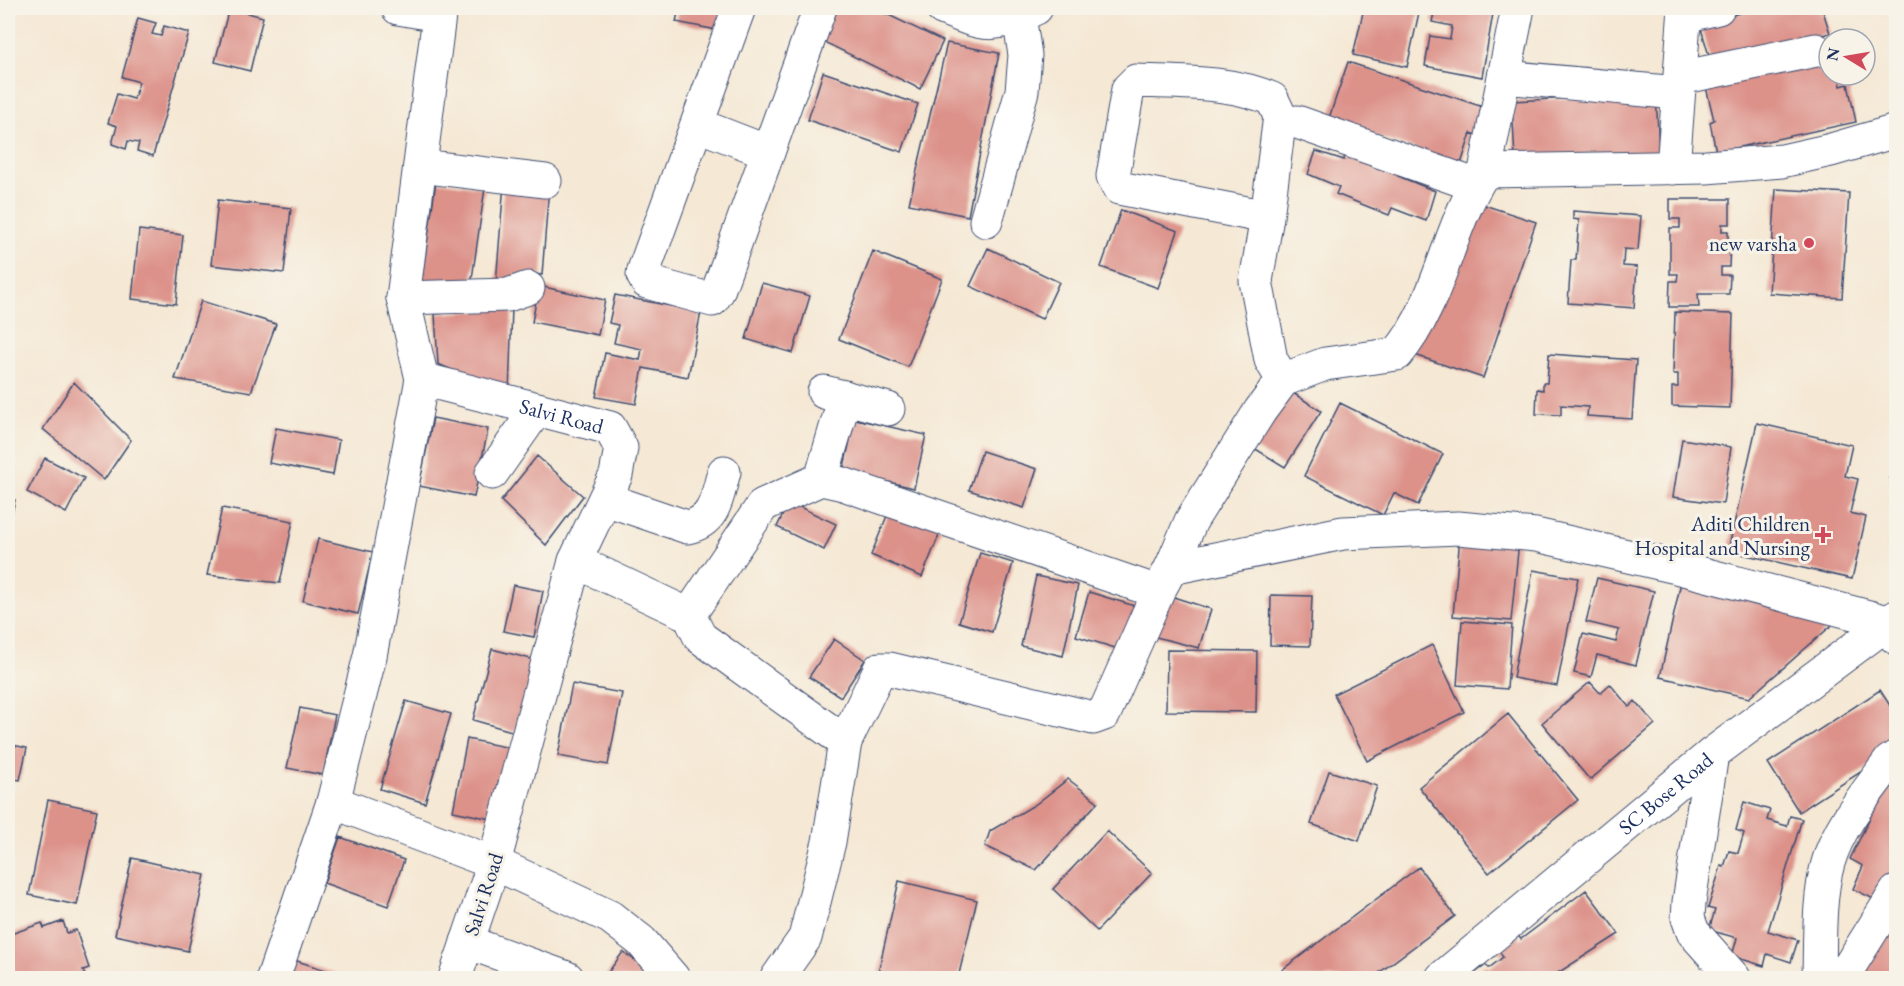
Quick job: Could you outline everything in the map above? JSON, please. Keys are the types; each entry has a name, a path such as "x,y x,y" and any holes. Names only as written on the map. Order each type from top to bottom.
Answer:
{"street":[{"path":"273,978 333,802 370,656 422,379 403,298 440,11 398,8"},
{"path":"740,8 643,276 647,282 712,300 716,297 820,8"},
{"path":"777,978 805,938 829,842 845,742 880,669 890,669 1093,718 1104,714 1191,521 1260,411 1283,380 1325,364 1397,354 1409,340 1434,288 1470,192 1480,178 1518,8"},
{"path":"1673,168 1685,12 1718,8"},
{"path":"956,13 993,24 1027,12 1022,91 986,221"},
{"path":"1504,77 1679,85 1816,50"},
{"path":"1267,217 1119,188 1113,176 1128,89 1136,81 1208,84 1255,92 1272,99 1280,116 1267,217 1256,281 1271,360 1283,380"},
{"path":"1297,122 1480,178 1782,161 1831,150 1896,131"},
{"path":"698,125 768,152"},
{"path":"420,166 545,181"},
{"path":"403,298 508,295 528,288"},
{"name":"Salvi Road","path":"422,379 610,428 621,448 616,475 575,561 494,863 455,978"},
{"path":"820,479 834,394 888,409"},
{"path":"492,473 537,409"},
{"path":"605,499 687,527 693,526 706,520 713,508 724,472"},
{"path":"689,615 763,505 820,479 1164,580 1343,533 1458,528 1536,535 1676,567 1894,626"},
{"path":"575,561 689,615 700,637 845,742"},
{"name":"SC Bose Road","path":"1442,978 1712,754 1894,626"},
{"path":"1712,754 1688,918 1693,932 1734,978"},
{"path":"1818,978 1822,902 1828,864 1849,819 1890,761 1896,757"},
{"path":"333,802 494,863 610,917 641,941 674,978"},
{"path":"1842,978 1896,892"},
{"path":"467,942 567,978"}],"building":[{"path":"229,8 263,17 250,71 215,62"},
{"path":"679,8 722,8 717,30 676,22"},
{"path":"833,8 874,8 943,41 920,89 818,39"},
{"path":"1364,8 1420,8 1407,67 1353,55"},
{"path":"1435,8 1494,8 1482,77 1425,66 1430,36 1450,39 1452,26 1432,22"},
{"path":"1756,8 1822,8 1828,27 1817,27 1817,37 1713,69 1700,25"},
{"path":"138,18 156,23 152,34 161,36 164,26 189,33 153,156 137,151 139,143 128,141 126,149 112,144 117,126 108,123 117,94 134,99 139,82 122,77"},
{"path":"947,43 999,53 968,216 909,204"},
{"path":"1348,62 1489,109 1479,136 1471,133 1461,164 1328,121"},
{"path":"1817,63 1817,87 1849,87 1856,122 1716,152 1710,122 1714,120 1706,87"},
{"path":"823,72 918,104 902,152 808,120"},
{"path":"1656,94 1659,152 1515,160 1512,101"},
{"path":"1316,151 1344,160 1345,154 1401,169 1398,176 1435,191 1426,221 1392,208 1389,215 1336,194 1339,187 1308,174"},
{"path":"436,181 485,188 470,293 421,286"},
{"path":"504,183 549,186 542,275 525,273 496,284"},
{"name":"new varsha","path":"1776,189 1849,193 1842,298 1769,293"},
{"path":"1670,199 1730,199 1730,224 1722,224 1722,231 1728,231 1729,267 1721,267 1721,275 1730,275 1729,294 1698,294 1699,307 1669,307 1670,281 1677,281 1678,274 1670,274 1670,228 1680,228 1680,219 1670,219"},
{"path":"218,200 291,208 284,273 211,265"},
{"path":"1472,201 1536,222 1483,378 1412,354"},
{"path":"1121,210 1178,231 1158,288 1101,267"},
{"path":"1573,211 1641,216 1638,250 1624,249 1623,266 1637,267 1634,308 1568,303 1571,260 1576,260 1579,220 1573,219"},
{"path":"139,230 183,235 176,304 132,299"},
{"path":"988,248 1059,282 1042,319 970,286"},
{"path":"873,251 942,279 908,367 839,339"},
{"path":"762,283 810,296 793,353 746,339"},
{"path":"539,286 605,300 598,335 532,322"},
{"path":"615,295 701,312 688,377 643,368 636,404 596,397 605,353 640,360 642,349 614,343 618,325 609,323"},
{"path":"201,301 276,324 251,392 175,379"},
{"path":"512,308 509,394 438,364 435,314"},
{"path":"1675,312 1733,314 1730,408 1672,406 1672,387 1678,387 1678,374 1673,374"},
{"path":"1549,354 1636,360 1632,419 1587,416 1588,407 1561,405 1561,415 1536,414 1537,389 1543,390 1543,383 1547,383"},
{"path":"74,382 131,440 104,480 43,429"},
{"path":"1290,391 1321,411 1285,467 1254,448"},
{"path":"1340,403 1443,454 1418,505 1394,493 1383,515 1304,476"},
{"path":"433,418 488,429 474,497 419,486"},
{"path":"855,419 926,435 914,488 843,471"},
{"path":"1757,423 1852,445 1845,476 1858,479 1850,513 1866,517 1852,579 1728,551"},
{"path":"276,428 339,440 333,475 269,463"},
{"path":"1682,439 1731,447 1723,504 1673,497"},
{"path":"982,451 1037,469 1024,508 969,490"},
{"path":"537,456 583,496 546,545 501,501"},
{"path":"45,458 84,478 66,513 27,492"},
{"path":"1896,476 1896,495 1890,478"},
{"path":"8,498 15,500 8,530"},
{"path":"789,502 836,524 824,550 777,527"},
{"path":"891,506 942,528 922,577 871,555"},
{"path":"222,508 293,521 280,583 207,575"},
{"path":"1460,536 1519,541 1511,621 1453,616"},
{"path":"318,539 373,552 358,614 303,601"},
{"path":"980,553 1013,563 992,632 959,622"},
{"path":"1533,570 1578,578 1557,686 1513,678"},
{"path":"1036,576 1078,585 1063,656 1021,646"},
{"path":"1597,578 1654,591 1636,665 1597,655 1591,677 1574,673 1583,634 1616,642 1619,630 1586,622"},
{"path":"1681,582 1840,618 1749,698 1660,677"},
{"path":"513,585 543,591 534,637 503,631"},
{"path":"1089,592 1138,607 1125,651 1076,636"},
{"path":"1164,594 1211,609 1199,648 1152,636"},
{"path":"1271,595 1312,596 1310,646 1270,645"},
{"path":"1462,621 1512,625 1507,689 1457,685"},
{"path":"834,639 865,660 841,697 809,677"},
{"path":"1432,645 1464,712 1367,761 1334,694"},
{"path":"492,649 535,660 515,732 473,720"},
{"path":"1167,650 1257,651 1256,712 1166,711"},
{"path":"1590,682 1600,693 1610,684 1629,707 1635,701 1655,724 1590,780 1542,723"},
{"path":"572,684 622,693 608,765 558,756"},
{"path":"1880,690 1896,715 1896,749 1799,812 1768,763"},
{"path":"406,701 451,714 425,803 380,789"},
{"path":"300,708 335,715 323,775 287,768"},
{"path":"1508,714 1578,800 1489,873 1419,787"},
{"path":"467,739 515,749 501,821 453,811"},
{"path":"8,744 27,748 20,780 8,778"},
{"path":"1329,771 1377,786 1359,841 1311,824"},
{"path":"1068,779 1098,802 1036,870 985,846 990,831 1036,804"},
{"path":"1887,782 1895,787 1896,784 1896,883 1886,905 1853,889 1863,866 1850,859"},
{"path":"48,800 97,810 77,905 29,895"},
{"path":"1744,802 1770,810 1767,820 1787,826 1790,816 1802,819 1768,931 1798,940 1791,962 1767,954 1764,966 1732,956 1737,938 1709,930 1715,910 1708,908 1721,866 1724,867 1729,851 1738,853 1744,833 1736,830"},
{"path":"1107,831 1152,873 1097,931 1053,889"},
{"path":"340,837 404,860 388,906 324,883"},
{"path":"132,858 205,875 188,951 115,935"},
{"path":"1419,867 1455,916 1372,978 1288,978 1282,970"},
{"path":"899,881 977,900 958,978 877,977"},
{"path":"1586,890 1619,934 1550,978 1468,978 1486,965 1489,968 1503,957 1498,950 1517,935 1521,939"},
{"path":"1896,905 1896,978 1847,978"},
{"path":"63,921 67,933 76,930 89,968 83,970 86,978 16,978 8,952 8,935 42,923 44,928"},
{"path":"623,952 660,978 604,978"},
{"path":"294,960 341,975 339,978 288,978"}],"place":[{"name":"new varsha","path":"1809,243"},
{"name":"Aditi Children Hospital and Nursing","path":"1823,535"}]}
